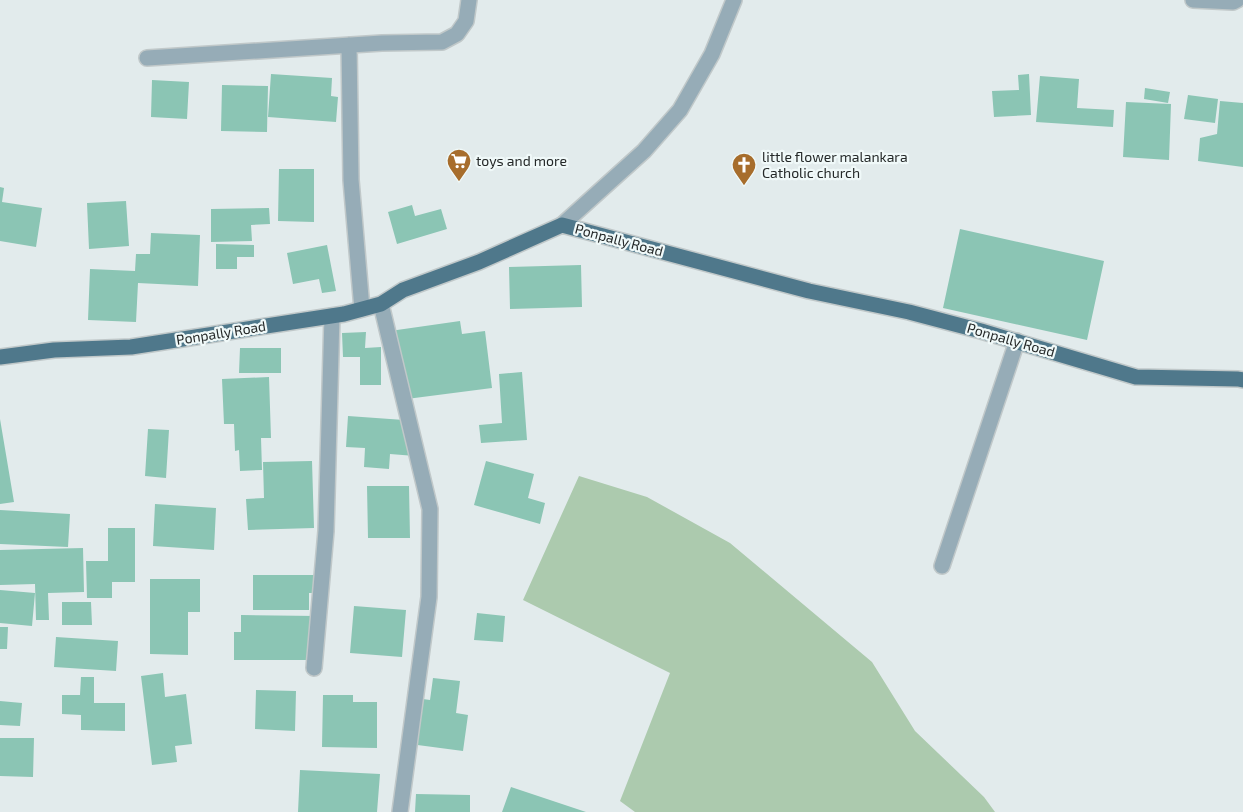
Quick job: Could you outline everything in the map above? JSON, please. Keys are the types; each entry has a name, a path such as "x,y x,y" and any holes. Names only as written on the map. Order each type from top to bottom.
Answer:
{"main road":[{"name":"Ponpally Road","path":"0,357 54,350 131,347 332,316 362,309 381,304 403,290 479,262 562,225 809,291 909,312 1017,341 1136,377 1238,378 1243,380"}],"street":[{"path":"147,58 349,45 442,42 457,34 466,21 469,0"},
{"path":"562,225 644,151 680,110 712,54 734,0"},
{"path":"1194,0 1234,2 1237,0"},
{"path":"349,45 352,180 362,309"},
{"path":"381,304 430,509 429,597 400,812"},
{"path":"314,668 326,531 332,316"},
{"path":"942,566 1017,341"}],"green space":[{"path":"579,476 647,497 730,543 872,662 915,731 984,797 995,812 635,812 620,801 670,673 523,600"}],"building":[{"path":"271,74 332,78 331,96 338,97 336,122 268,117"},
{"path":"1029,74 1031,115 994,117 992,91 1019,90 1018,75"},
{"path":"1040,76 1079,79 1077,108 1114,110 1113,127 1036,122"},
{"path":"152,80 189,82 187,119 151,117"},
{"path":"222,85 268,86 267,132 221,131"},
{"path":"1145,88 1170,92 1168,103 1144,99"},
{"path":"1188,95 1218,99 1215,123 1184,119"},
{"path":"1220,101 1243,103 1243,167 1198,161 1200,138 1217,134"},
{"path":"1126,102 1171,104 1169,160 1123,157"},
{"path":"279,169 314,169 314,222 278,221"},
{"path":"0,187 4,188 2,202 42,208 36,247 0,241"},
{"path":"126,201 129,246 89,249 87,203"},
{"path":"412,205 415,216 441,209 447,229 397,244 388,212"},
{"path":"269,208 270,224 251,225 252,241 211,242 211,209"},
{"path":"960,229 1104,261 1087,340 943,308"},
{"path":"151,233 200,235 198,286 138,283 136,322 88,320 90,269 135,271 136,254 150,254"},
{"path":"216,244 254,245 254,257 237,257 237,269 216,269"},
{"path":"327,245 336,291 322,293 319,279 293,284 287,253"},
{"path":"581,265 582,307 510,309 509,267"},
{"path":"460,321 462,334 485,331 492,388 399,400 390,331"},
{"path":"366,332 365,348 381,347 381,385 360,385 360,357 343,357 342,333"},
{"path":"240,348 281,348 281,373 239,373"},
{"path":"522,372 527,440 481,443 479,425 502,423 499,374"},
{"path":"269,377 271,438 261,438 262,470 240,471 239,450 235,451 234,424 224,424 222,379"},
{"path":"348,416 418,421 415,456 390,454 389,469 364,467 365,448 346,447"},
{"path":"0,419 14,502 0,504"},
{"path":"148,429 169,430 166,478 145,476"},
{"path":"312,461 314,528 248,530 246,499 264,498 263,462"},
{"path":"486,461 534,474 528,498 545,503 540,524 474,505"},
{"path":"367,486 409,486 410,538 368,538"},
{"path":"155,504 216,508 214,550 153,546"},
{"path":"0,510 70,514 68,547 0,544"},
{"path":"108,528 135,528 135,582 112,582 112,598 87,598 86,561 108,561"},
{"path":"83,548 84,592 48,593 49,620 36,620 35,584 0,585 0,550"},
{"path":"253,575 323,575 322,593 309,593 309,610 253,610"},
{"path":"150,579 200,579 200,612 188,612 188,655 150,654"},
{"path":"0,590 35,593 32,626 0,623"},
{"path":"62,602 91,602 92,625 62,625"},
{"path":"354,606 406,610 402,657 350,653"},
{"path":"477,613 505,616 503,642 474,640"},
{"path":"241,615 317,616 317,660 234,660 234,632 241,632"},
{"path":"0,627 8,627 7,649 0,649"},
{"path":"56,637 118,641 116,671 54,667"},
{"path":"163,673 165,697 186,694 192,744 175,746 177,762 152,765 141,676"},
{"path":"81,677 94,677 94,703 125,703 125,731 81,730 81,715 62,714 62,695 80,695"},
{"path":"433,678 460,681 456,713 468,715 463,751 410,744 416,698 430,700"},
{"path":"256,690 296,691 295,731 255,729"},
{"path":"323,695 353,695 353,702 377,702 377,748 322,747"},
{"path":"0,701 22,703 20,726 0,725"},
{"path":"0,738 34,738 33,777 0,776"},
{"path":"300,770 380,774 377,812 298,812"},
{"path":"511,787 586,812 502,812"},
{"path":"416,794 470,795 470,812 415,812"}],"place":[{"name":"toys and more","path":"459,182"},
{"name":"little flower malankara Catholic church","path":"744,186"}]}
